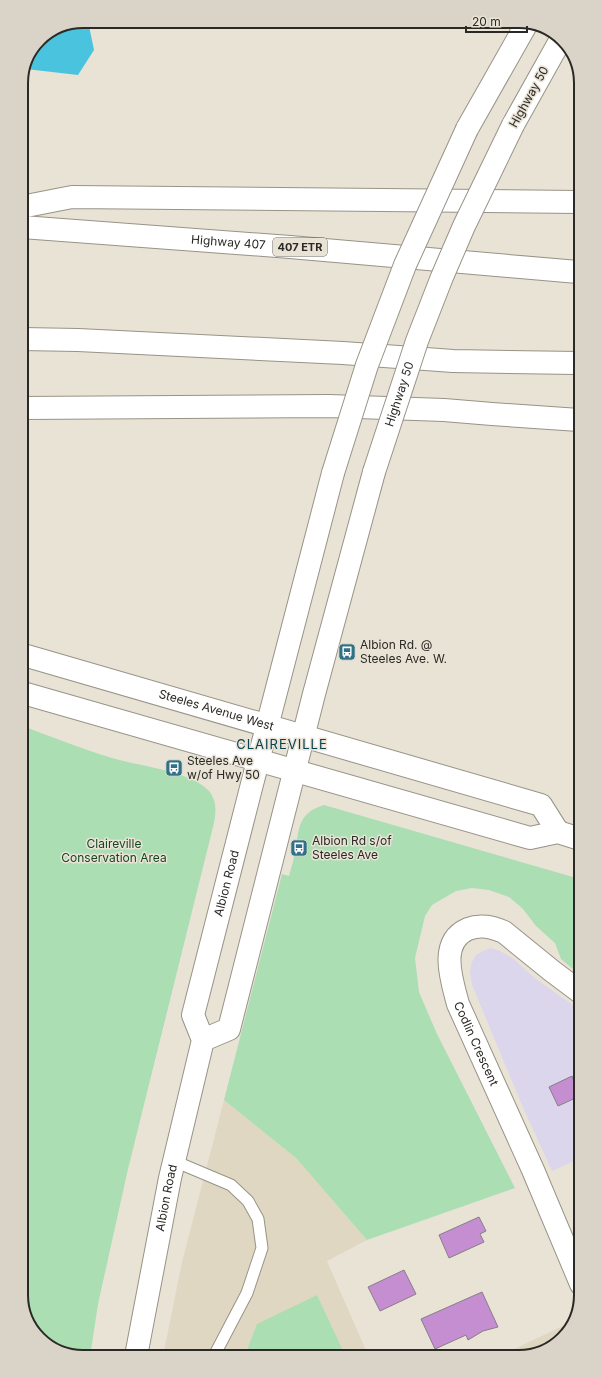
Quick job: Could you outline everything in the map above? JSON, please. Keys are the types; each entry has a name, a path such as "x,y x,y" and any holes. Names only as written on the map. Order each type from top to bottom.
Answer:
{"main road":[{"path":"267,725 333,473 367,365 405,265 467,129 524,28"},
{"name":"Highway 50","path":"295,770 374,472 417,341 464,226 513,125 558,45"},
{"path":"28,206 72,197 574,202"},
{"name":"Highway 407","path":"28,227 290,246 574,272"},
{"path":"28,339 327,352 452,361 574,363"},
{"path":"28,408 329,406 444,410 574,420"},
{"name":"Steeles Avenue West","path":"28,656 541,805 558,832"},
{"path":"28,694 530,838 558,832 574,837"},
{"name":"Albion Road","path":"137,1350 170,1178 203,1040 193,1015 267,725"},
{"path":"203,1040 229,1028 295,770"},
{"name":"Codlin Crescent","path":"574,988 504,932 495,928 482,926 466,930 452,944 449,954 450,975 458,1004 533,1170 574,1267"}],"lane":[{"path":"174,1161 231,1185 248,1201 258,1219 262,1248 247,1293 217,1350"}],"shaded area":[{"path":"491,948 511,957 536,979 574,1006 574,1161 552,1171 522,1105 472,985 470,971 472,962 476,955"},
{"path":"224,1100 296,1158 367,1240 327,1261 366,1350 164,1350 182,1262"},
{"path":"566,1324 553,1339 544,1344 527,1350 512,1350"}],"green space":[{"name":"Claireville Conservation Area","path":"28,728 67,743 123,761 164,770 190,779 201,784 209,791 212,795 215,807 214,823 128,1169 98,1304 91,1350 72,1349 55,1343 49,1339 37,1326 29,1306"},
{"path":"324,805 574,877 574,970 561,959 555,943 536,926 523,909 509,897 489,890 472,888 456,891 432,905 425,916 415,958 419,992 437,1034 515,1188 367,1240 296,1158 224,1100 282,874 289,876 295,854 300,824 308,813 315,808"},
{"path":"317,1295 343,1350 247,1350 257,1324"}],"water":[{"path":"75,28 89,28 94,50 78,75 30,69 39,49 55,35"}],"building":[{"path":"572,1076 574,1081 574,1099 558,1106 549,1087"},
{"path":"479,1217 486,1231 480,1234 484,1242 449,1258 439,1235"},
{"path":"404,1270 416,1294 380,1311 368,1287"},
{"path":"482,1292 498,1327 483,1331 468,1340 466,1335 435,1349 421,1319"}],"place":[{"name":"Albion Rd. @ Steeles Ave. W.","path":"347,652"},
{"name":"Steeles Ave w/of Hwy 50","path":"174,768"},
{"name":"Albion Rd s/of Steeles Ave","path":"299,848"}],"district":[{"name":"CLAIREVILLE","path":"282,744"}]}
